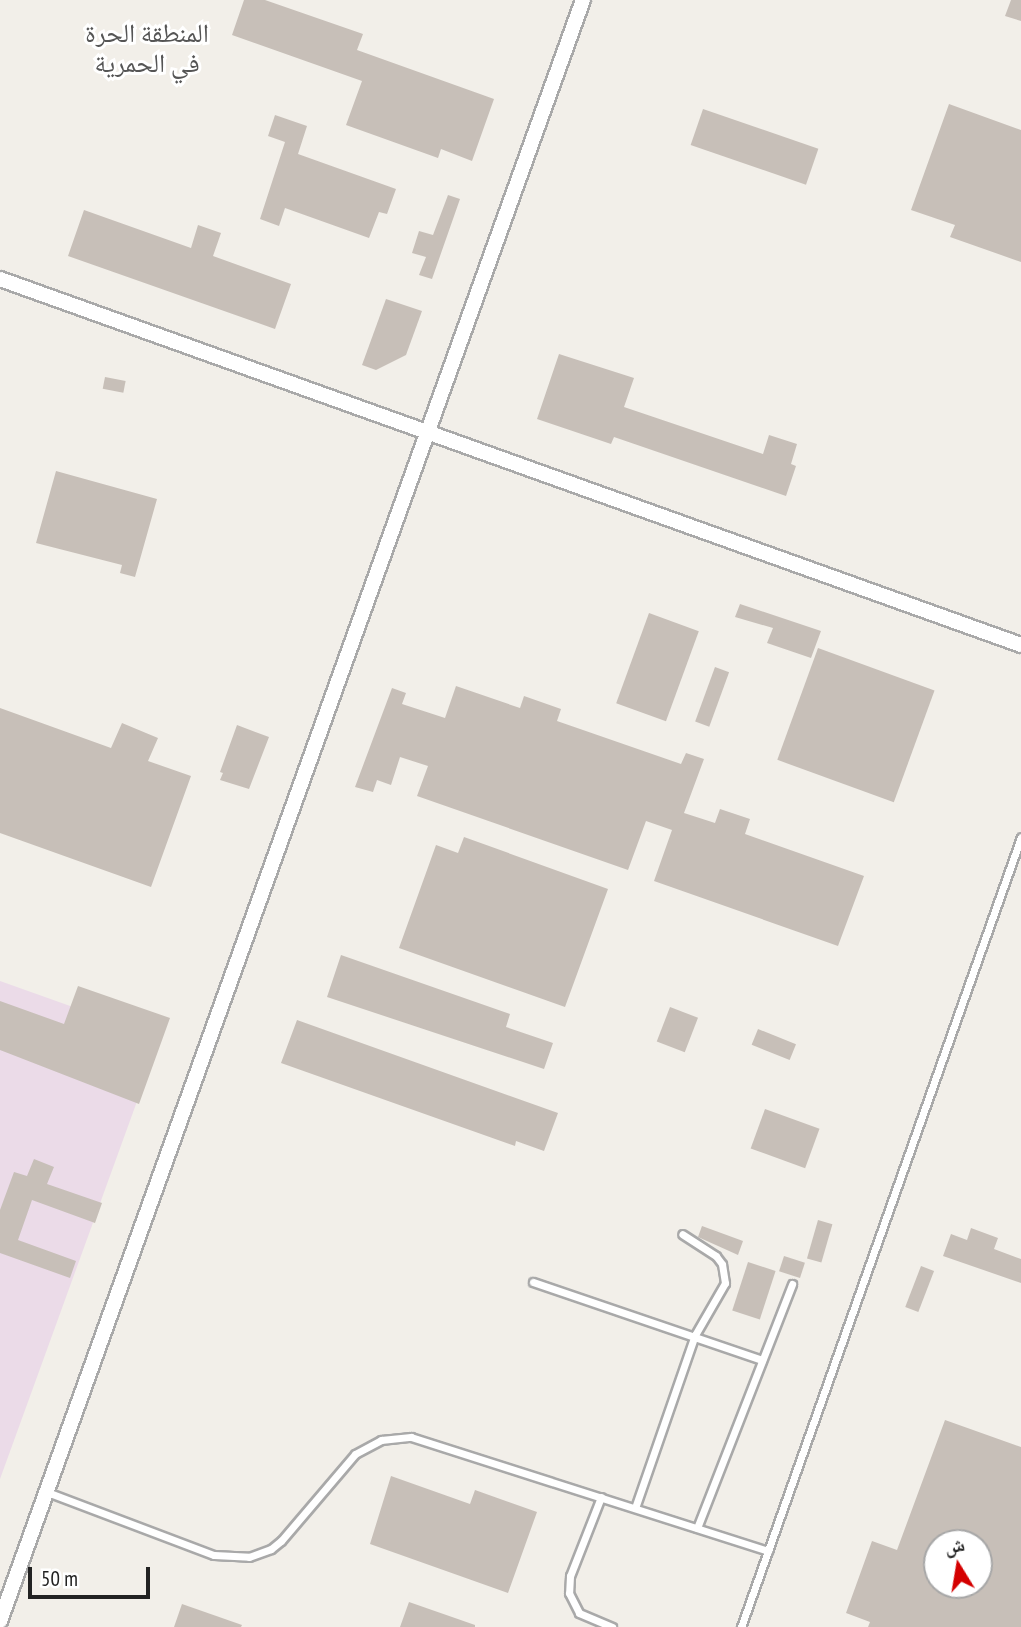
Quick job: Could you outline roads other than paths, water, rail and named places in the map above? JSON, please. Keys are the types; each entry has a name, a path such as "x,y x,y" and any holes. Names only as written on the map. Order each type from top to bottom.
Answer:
{"street":[{"path":"0,1621 583,0"},
{"path":"0,279 1021,645"}],"lane":[{"path":"741,1627 1021,837"},
{"path":"635,1508 695,1335 722,1293 725,1273 716,1256 682,1234"},
{"path":"533,1282 762,1360"},
{"path":"696,1528 792,1284"},
{"path":"47,1492 214,1555 237,1559 271,1549 355,1454 367,1446 396,1437 426,1440 768,1551"},
{"path":"601,1497 570,1576 569,1593 579,1613 612,1627"}],"district":[{"name":"المنطقة الحرة في الحمرية","path":"147,48"}]}
